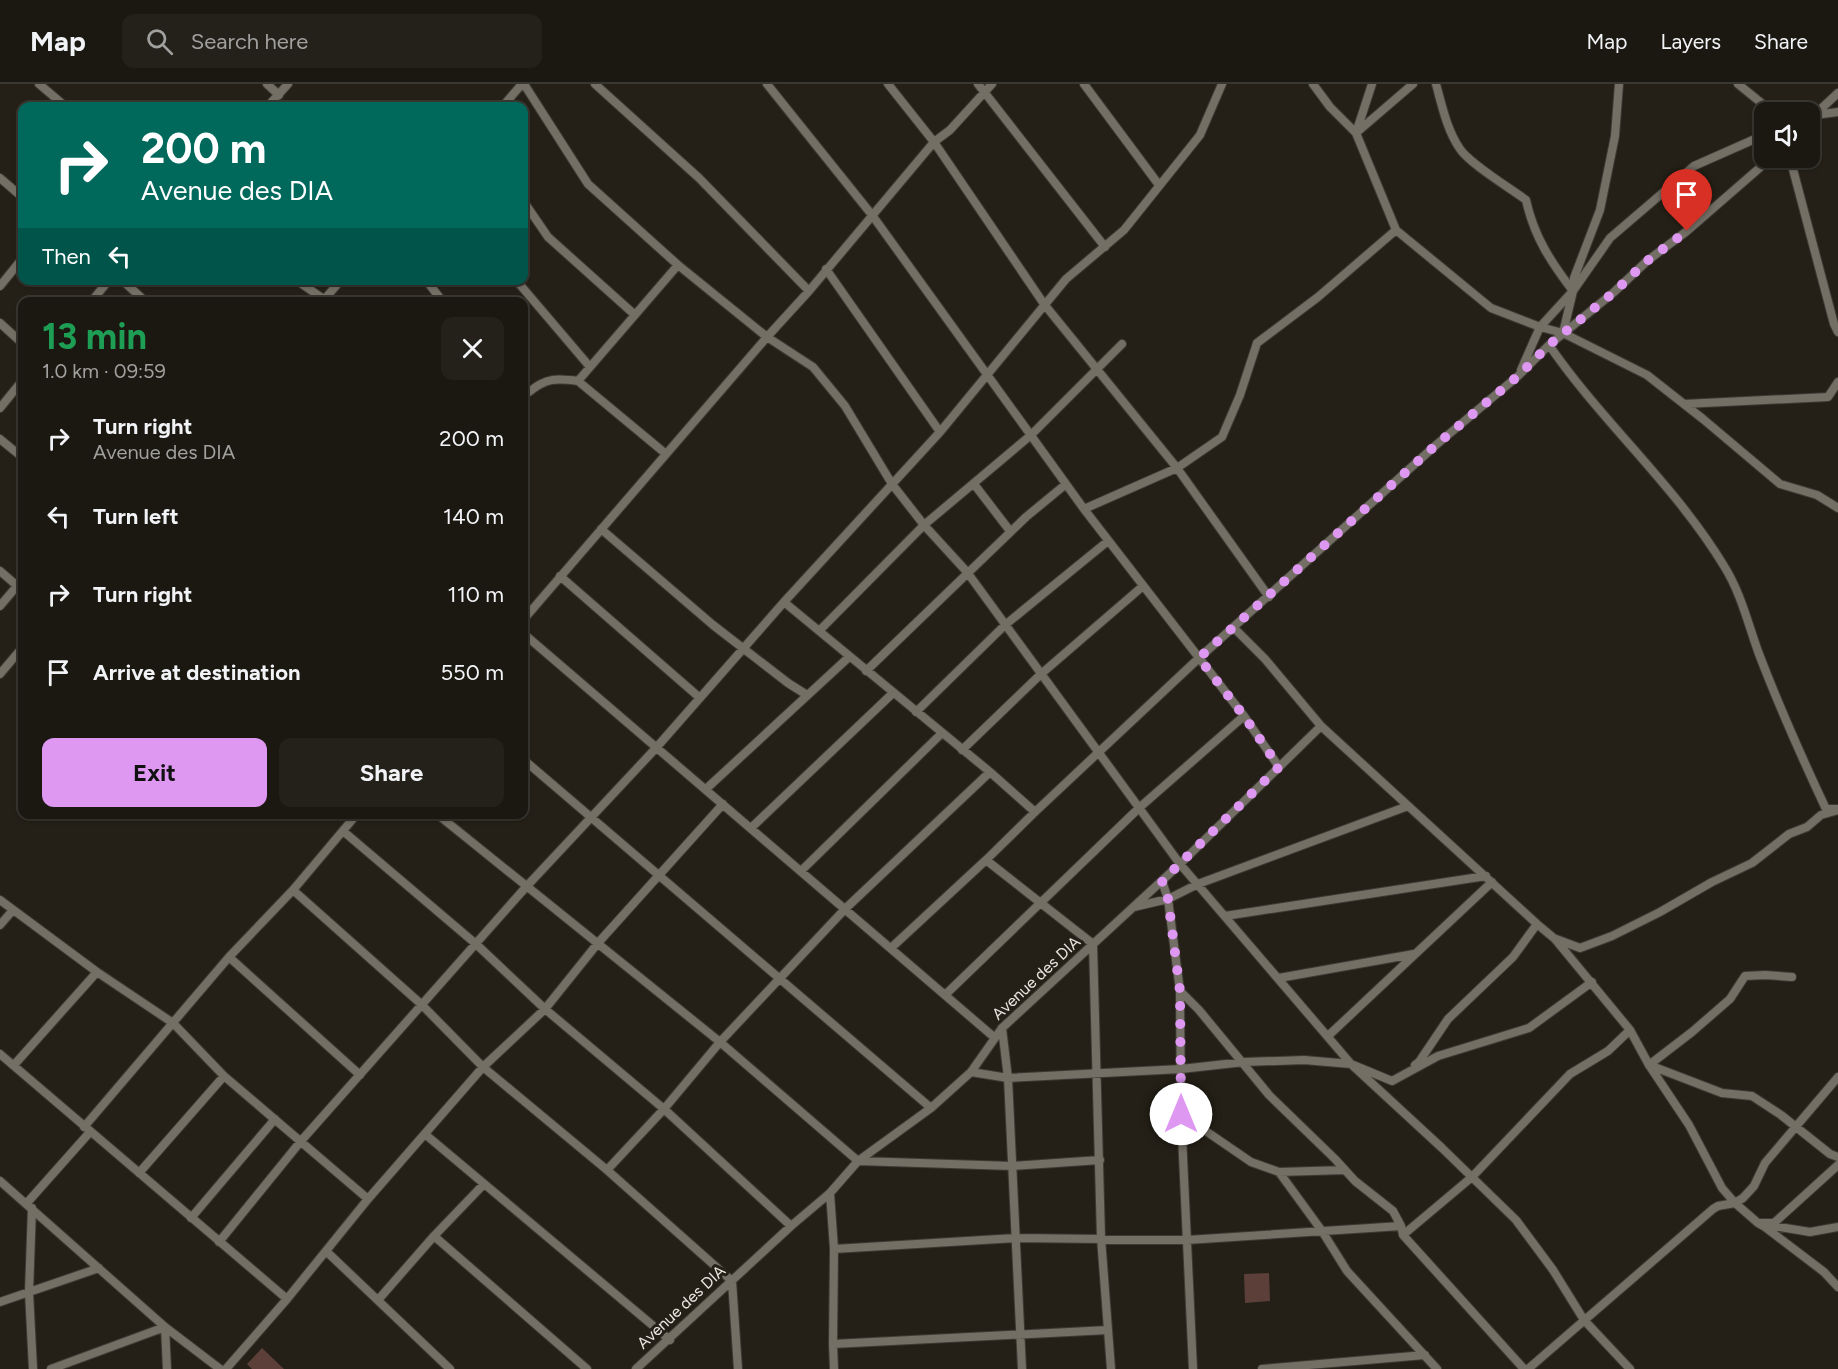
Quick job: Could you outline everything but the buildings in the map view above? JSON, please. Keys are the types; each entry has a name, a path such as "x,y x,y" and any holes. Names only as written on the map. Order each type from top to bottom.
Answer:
{"street":[{"path":"39,84 60,102"},
{"path":"267,84 279,94"},
{"path":"272,102 288,84"},
{"path":"507,102 523,84 588,184 678,265 767,337 813,367 845,406 892,483 924,525 967,572 1180,864 1351,1064 1516,1220 1553,1270 1584,1320 1630,1369"},
{"path":"595,84 699,178 809,291"},
{"path":"767,84 872,215 1084,509 1244,716 1279,767"},
{"path":"888,84 934,142 1044,304 1177,468 1269,597"},
{"path":"978,84 1105,247"},
{"path":"528,614 809,291 934,142 950,130 992,84"},
{"path":"1084,84 1160,185"},
{"path":"219,1242 301,1141 526,887 593,818 784,602 940,432 1066,279 1124,230 1200,135 1222,84"},
{"path":"1313,84 1330,107 1356,133 1396,230 1491,308 1540,327 1563,333 1647,375 1780,484 1817,495 1838,508"},
{"path":"1356,133 1372,84"},
{"path":"1356,133 1413,84"},
{"path":"1436,84 1445,118 1460,150 1491,176 1526,200 1532,225 1552,264 1573,291"},
{"path":"1563,333 1574,278 1600,210 1615,136 1619,84"},
{"path":"1738,84 1760,102"},
{"path":"1820,109 1838,93"},
{"path":"1820,115 1838,112"},
{"path":"1518,376 1540,327 1573,291 1611,238 1694,166 1754,139"},
{"path":"891,948 1199,658 1436,445 1518,376 1549,345 1613,293 1647,261 1687,231 1759,168"},
{"path":"1793,168 1838,332"},
{"path":"0,178 18,194"},
{"path":"528,208 548,237 635,315"},
{"path":"1084,509 1177,468 1222,437 1240,395 1257,343 1318,297 1396,230"},
{"path":"0,286 18,264"},
{"path":"578,381 678,265"},
{"path":"826,269 940,432"},
{"path":"95,297 106,285"},
{"path":"127,285 141,297"},
{"path":"303,285 321,297"},
{"path":"328,297 338,285"},
{"path":"430,285 439,297"},
{"path":"520,285 590,367"},
{"path":"0,323 18,339"},
{"path":"819,631 924,525 1031,435 1122,344"},
{"path":"1549,345 1573,380 1611,421 1698,526 1725,568 1744,607 1759,655 1811,778 1826,809 1838,810"},
{"path":"528,392 542,382 555,378 578,381 666,454"},
{"path":"1684,404 1828,397 1838,382"},
{"path":"0,408 18,386"},
{"path":"0,439 18,454"},
{"path":"974,484 1011,531"},
{"path":"866,671 967,572 1066,484"},
{"path":"601,529 744,649 788,683 807,694"},
{"path":"916,712 1005,625 1108,541"},
{"path":"0,571 18,586"},
{"path":"560,576 700,698"},
{"path":"963,750 1041,674 1143,586"},
{"path":"0,606 18,590"},
{"path":"784,602 990,772 1035,812"},
{"path":"1234,628 1265,659 1321,726 1555,939 1630,1030 1649,1065 1689,1125 1716,1179 1735,1203 1824,1272 1838,1287"},
{"path":"528,636 995,1038"},
{"path":"0,674 18,653"},
{"path":"706,789 849,657"},
{"path":"751,828 893,693"},
{"path":"945,995 1139,808 1244,716"},
{"name":"Avenue des DIA","path":"636,1369 830,1193 858,1161 931,1108 970,1072 1002,1028 1180,864 1321,726"},
{"path":"801,871 942,733"},
{"path":"528,763 931,1108"},
{"path":"607,1170 664,1109 720,1042 845,909 990,772"},
{"path":"226,1369 287,1299 368,1198 426,1135 483,1067 545,1009 598,943 723,804"},
{"path":"1133,908 1168,899 1198,884 1408,806"},
{"path":"1555,939 1580,948 1612,936 1752,863 1789,834 1807,827 1821,815 1838,810"},
{"path":"33,1369 29,1292 29,1206 172,1023 229,957 293,890 353,819"},
{"path":"443,819 720,1042 858,1161 1012,1166 1100,1160"},
{"path":"343,831 476,944 545,1009 664,1109 791,1226"},
{"path":"986,860 1093,944 1101,1238 1111,1369"},
{"path":"1226,916 1489,879"},
{"path":"1328,1036 1416,954 1489,879"},
{"path":"1162,881 1168,899 1180,991 1181,1114 1193,1369"},
{"path":"293,890 422,1004 483,1067 607,1170 732,1281 738,1369"},
{"path":"0,900 97,972 172,1023 224,1076 368,1198"},
{"path":"0,926 13,910"},
{"path":"1392,1081 1419,1062 1448,1019 1513,957 1537,924"},
{"path":"1279,978 1416,954"},
{"path":"229,957 360,1075"},
{"path":"14,1065 97,972"},
{"path":"1649,1065 1730,999 1745,976 1792,977"},
{"path":"1392,1081 1438,1056 1529,1028 1592,982"},
{"path":"1180,991 1244,1062 1269,1095 1355,1181 1393,1210 1403,1235 1526,1369 1713,1209 1735,1203 1743,1198 1754,1186 1765,1162 1838,1077"},
{"path":"1002,1028 1008,1078 1022,1369"},
{"path":"1403,1235 1472,1177 1570,1074 1608,1051 1630,1030"},
{"path":"0,1054 287,1299"},
{"path":"970,1072 1008,1078 1304,1060 1351,1064 1392,1081"},
{"path":"1649,1065 1722,1093 1752,1096 1830,1154 1838,1157"},
{"path":"139,1173 224,1076"},
{"path":"1181,1114 1251,1162 1279,1172 1345,1170"},
{"path":"191,1218 275,1119"},
{"path":"426,1135 670,1340"},
{"path":"1758,1223 1774,1223 1838,1165"},
{"path":"1279,1172 1322,1231 1347,1271 1437,1369"},
{"path":"2,1185 29,1206 165,1327 220,1369"},
{"path":"378,1300 483,1185"},
{"path":"830,1193 834,1249 832,1344 834,1369"},
{"path":"1758,1223 1810,1232 1838,1227"},
{"path":"834,1249 1016,1238 1187,1240 1401,1226"},
{"path":"434,1236 587,1369"},
{"path":"326,1251 450,1369"},
{"path":"0,1302 99,1268"},
{"path":"51,1369 165,1327"},
{"path":"165,1327 167,1369"},
{"path":"832,1344 1108,1330"},
{"path":"1262,1369 1425,1355"}],"shaded area":[{"path":"1269,1273 1270,1301 1245,1303 1244,1274"},
{"path":"262,1348 284,1369 252,1369 247,1364"}],"route":[{"path":"1181,1114 1180,991 1168,899 1162,881 1279,767 1244,716 1199,658 1436,445 1518,376 1549,345 1613,293 1647,261 1687,231"}]}
